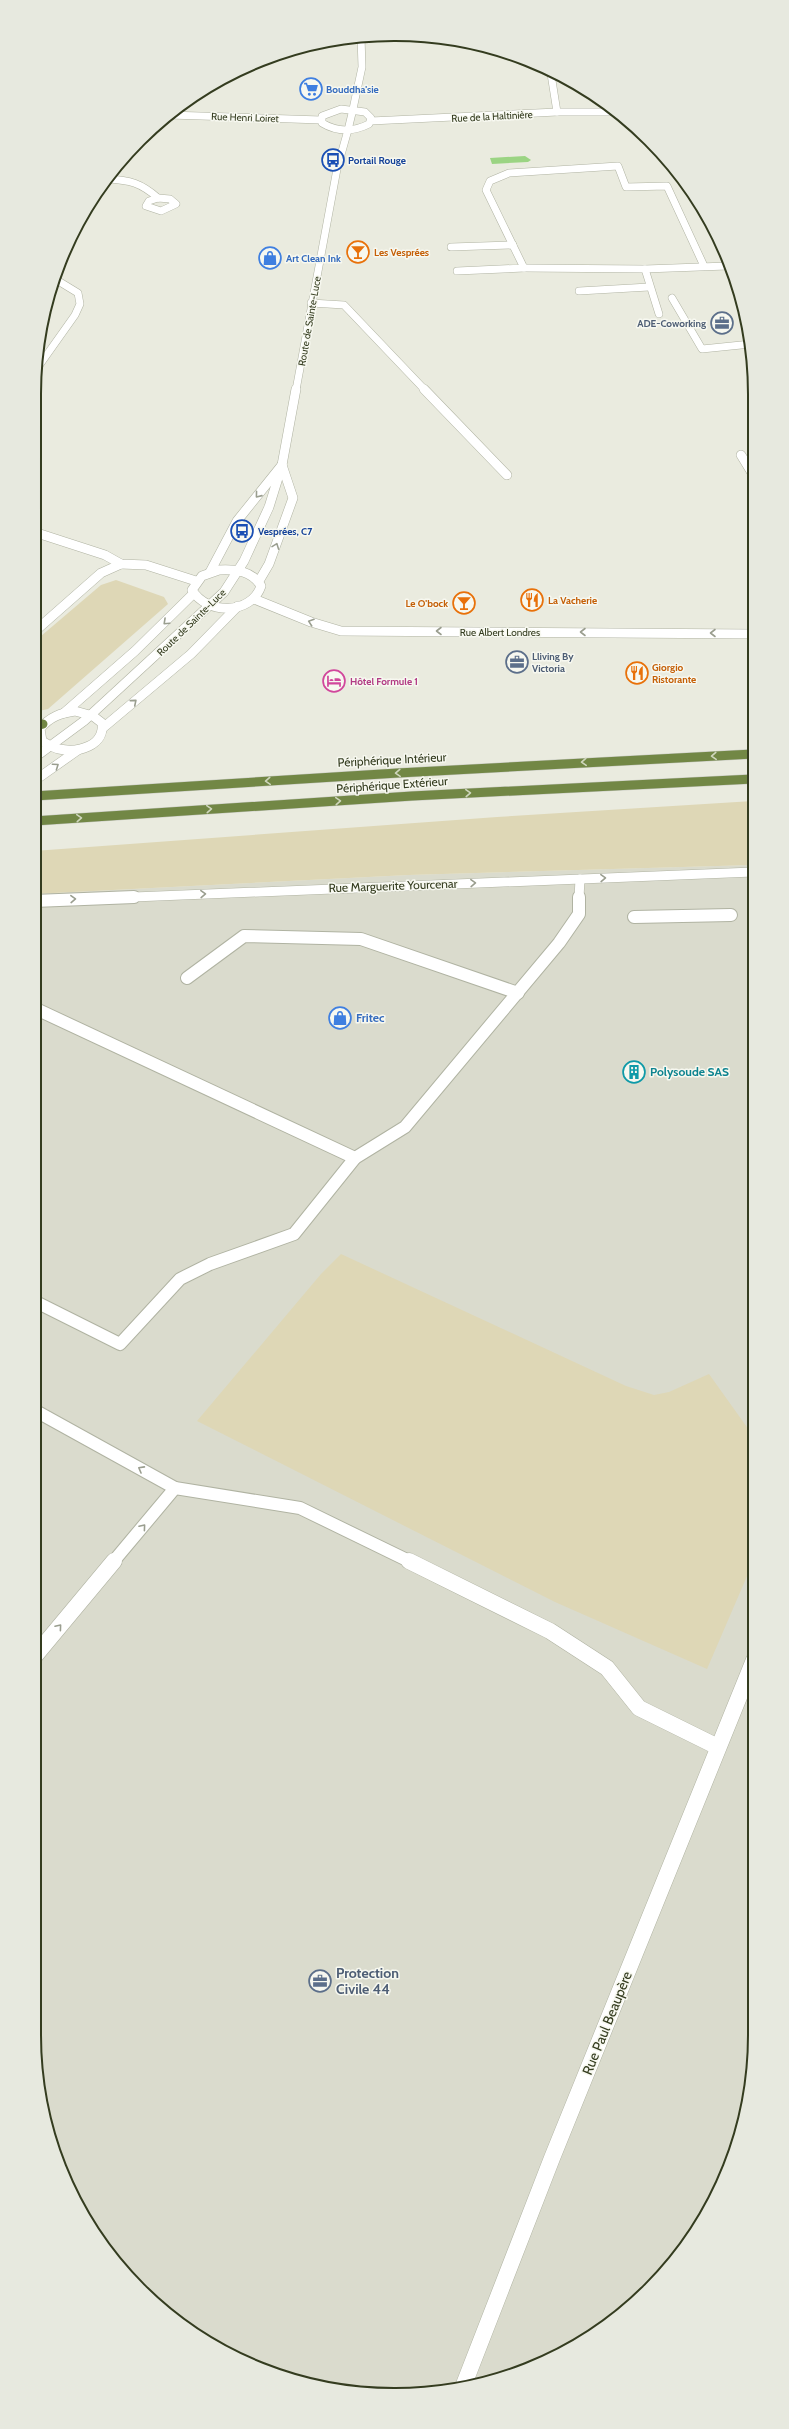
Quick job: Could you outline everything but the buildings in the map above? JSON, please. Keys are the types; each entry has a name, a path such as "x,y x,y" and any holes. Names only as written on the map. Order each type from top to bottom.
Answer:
{"highway":[{"name":"Périphérique Intérieur","path":"41,796 601,761 748,754"},
{"name":"Périphérique Extérieur","path":"41,821 420,796 748,779"}],"street":[{"name":"Route de Sainte-Luce","path":"41,752 91,714 224,592 238,570 269,507 282,465 296,398 311,303 337,168 348,130 362,67 360,43"},
{"path":"553,78 557,112"},
{"path":"353,109 369,115 371,121 361,128 348,130 332,128 322,123 322,116 331,111 353,109"},
{"name":"Rue de la Haltinière","path":"371,121 557,112 607,112"},
{"name":"Rue Henri Loiret","path":"177,115 321,120"},
{"path":"524,268 486,190 490,181 509,172 618,166 626,187 667,186 704,266"},
{"path":"114,179 130,180 149,190 158,198"},
{"path":"451,247 514,245"},
{"path":"457,271 524,268 561,270 724,266"},
{"path":"645,269 649,287 659,314"},
{"path":"43,360 80,304 78,293 60,282"},
{"path":"579,291 649,287"},
{"path":"672,298 702,348 744,345"},
{"path":"311,303 344,306 507,475"},
{"path":"741,456 748,467"},
{"name":"Route de Sainte-Luce","path":"210,572 237,521 282,465"},
{"path":"258,581 269,564 293,498 282,465"},
{"path":"41,534 105,555 121,564"},
{"path":"41,626 101,573 121,564 146,565 196,581"},
{"path":"238,570 247,572 258,581 260,590 254,600 238,606 224,608 210,606 199,601 193,594 192,590 196,581 210,572 238,570"},
{"name":"Route de Sainte-Luce","path":"64,713 110,674 193,594"},
{"name":"Rue Albert Londres","path":"254,600 311,622 341,631 748,634"},
{"name":"Route de Sainte-Luce","path":"41,738 42,741 49,746 64,751 78,750 93,745 102,737 104,727 174,669 216,631 238,606"},
{"name":"Route de Sainte-Luce","path":"41,727 55,715 75,711 91,714"},
{"path":"91,714 102,721 104,727"},
{"name":"Route de Sainte-Luce","path":"41,777 78,750"},
{"name":"Rue Marguerite Yourcenar","path":"41,901 748,872"},
{"path":"41,1304 120,1344 180,1279 210,1264 294,1234 355,1158 405,1126 518,993 580,914 580,879"},
{"path":"634,917 731,915"},
{"path":"187,978 244,936 361,939 518,993"},
{"path":"41,1011 355,1158"},
{"path":"41,1414 175,1488 300,1508 334,1524 550,1631 607,1668 639,1708 718,1747"},
{"path":"41,1649 175,1488"},
{"name":"Rue Paul Beaupère","path":"466,2380 552,2158 748,1674"}],"shaded area":[{"path":"525,156 531,160 528,162 492,164 490,158"},
{"path":"116,580 164,597 168,604 48,709 41,710 41,636 101,585"},
{"path":"748,801 748,865 409,875 41,894 41,850 497,817"},
{"path":"748,865 748,2034 745,2081 736,2126 712,2191 701,2211 675,2250 660,2268 628,2300 610,2315 571,2341 530,2361 486,2376 463,2381 441,2385 394,2388 348,2385 303,2376 281,2369 238,2352 218,2341 179,2315 161,2300 129,2268 101,2231 77,2191 53,2126 44,2081 41,2034 41,894 409,875"},
{"path":"341,1254 626,1386 654,1395 669,1392 709,1374 748,1429 748,1574 707,1669 555,1602 197,1421 321,1274"}],"place":[{"name":"Bouddha'sie","path":"311,89"},
{"name":"Portail Rouge","path":"333,160"},
{"name":"Les Vesprées","path":"358,252"},
{"name":"Art Clean Ink","path":"270,258"},
{"name":"ADE-Coworking","path":"722,323"},
{"name":"Vesprées, C7","path":"242,531"},
{"name":"La Vacherie","path":"532,600"},
{"name":"Le O'bock","path":"464,603"},
{"name":"Lliving By Victoria","path":"517,662"},
{"name":"Giorgio Ristorante","path":"637,673"},
{"name":"Hôtel Formule 1","path":"334,681"},
{"name":"Fritec","path":"340,1018"},
{"name":"Polysoude SAS","path":"634,1072"},
{"name":"Protection Civile 44","path":"320,1981"}]}
